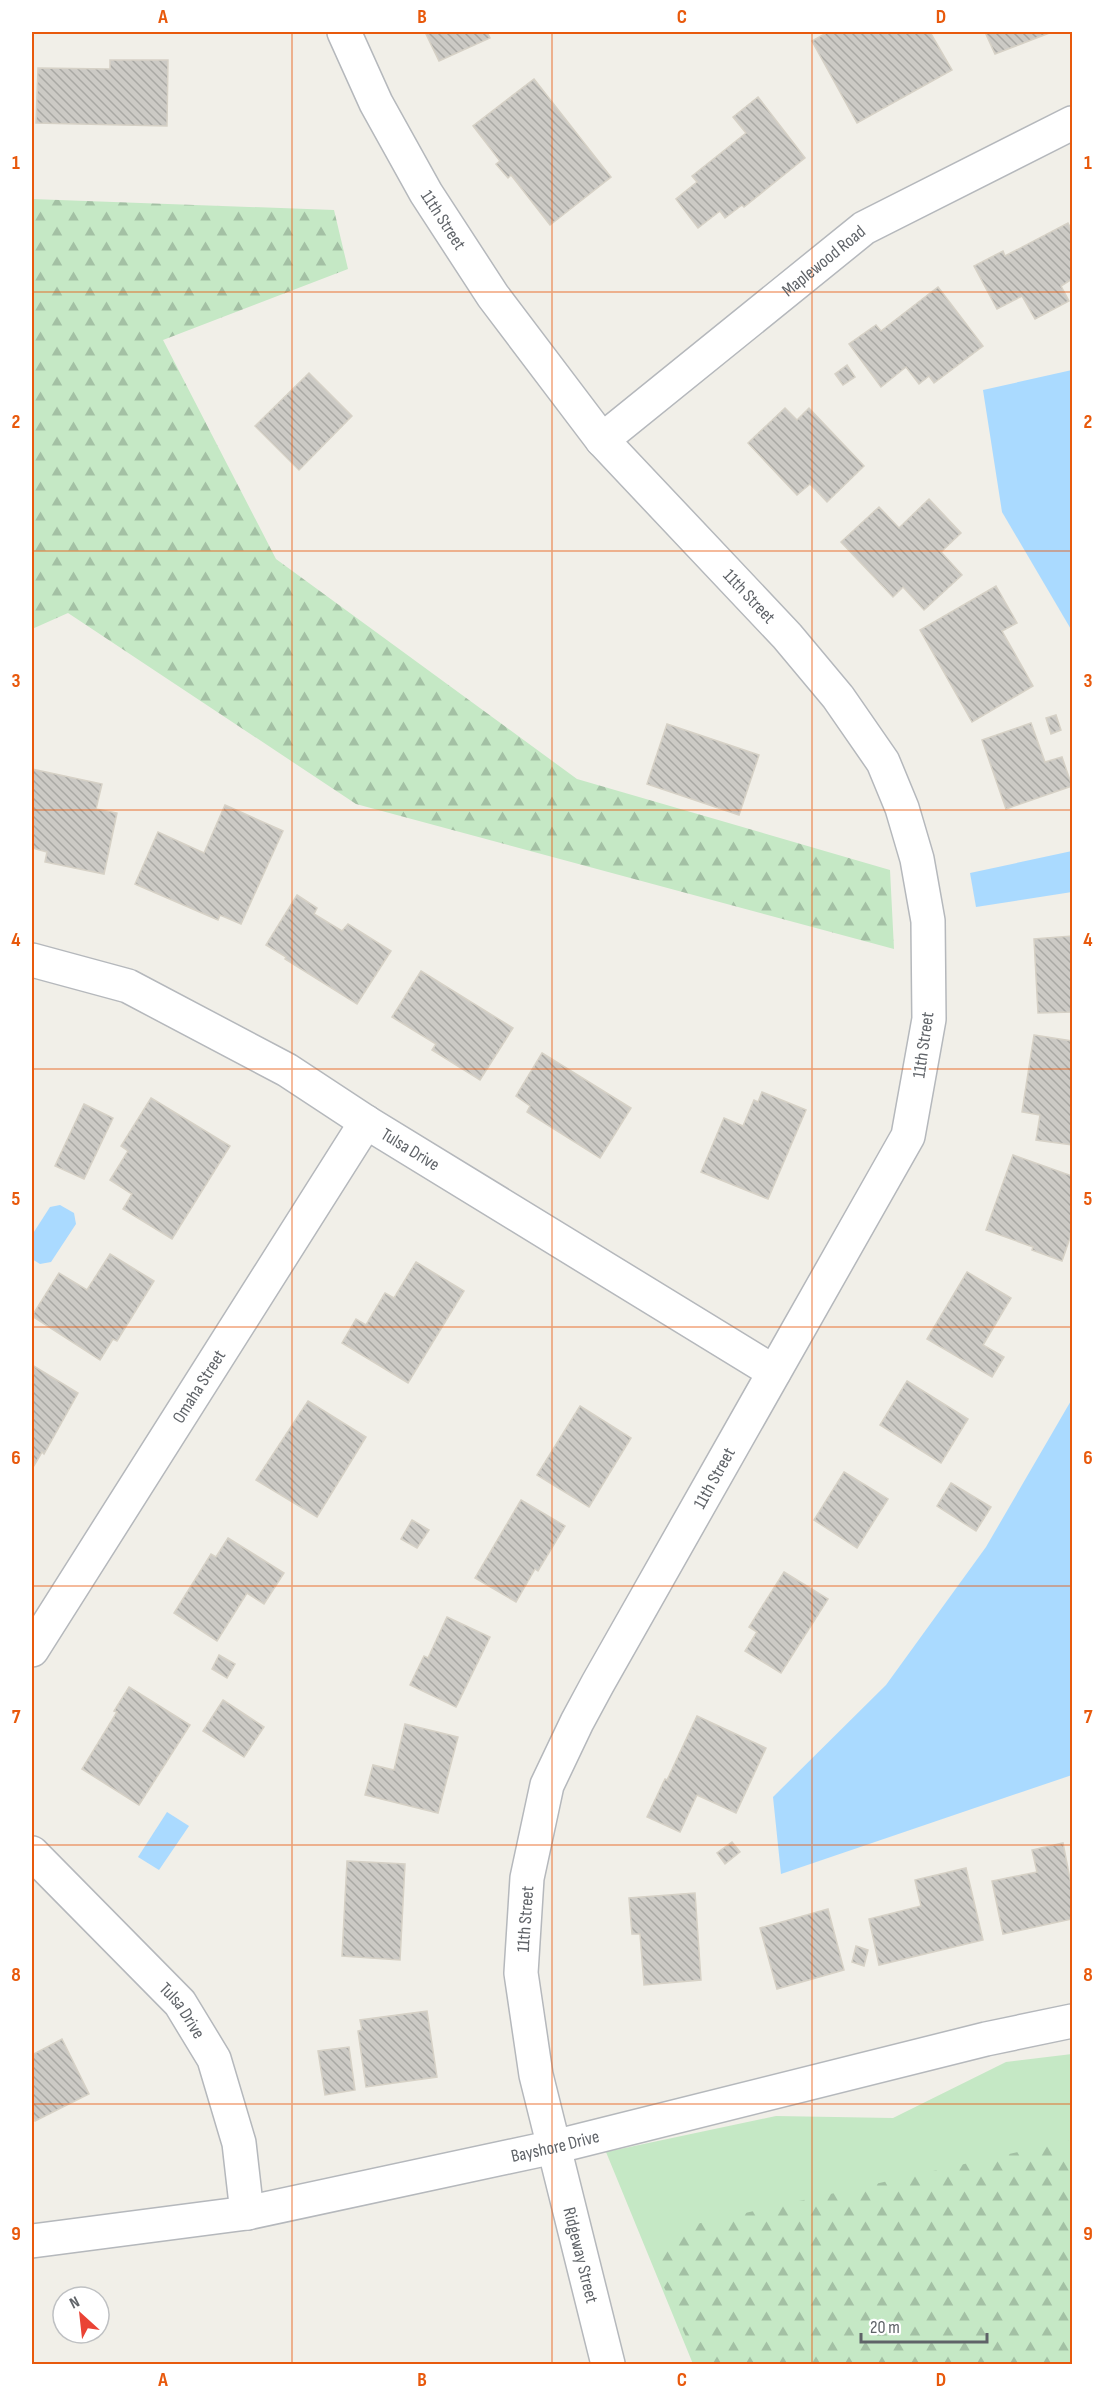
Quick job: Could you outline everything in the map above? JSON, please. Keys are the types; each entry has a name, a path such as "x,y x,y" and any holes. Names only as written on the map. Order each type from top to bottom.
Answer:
{"street":[{"name":"11th Street","path":"344,32 376,103 426,193 493,296 602,440 787,636 838,697 883,762 902,808 917,859 927,921 929,1019 908,1136 582,1712 547,1785 527,1878 521,1973 536,2075 554,2147"},
{"name":"Maplewood Road","path":"602,440 864,228 1072,123"},
{"name":"Tulsa Drive","path":"32,960 128,986 287,1070 366,1122 774,1372"},
{"name":"Omaha Street","path":"32,1650 366,1122"},
{"name":"Tulsa Drive","path":"32,1853 180,2003 186,2013 214,2060 239,2143 247,2213"},
{"name":"Bayshore Drive","path":"32,2241 247,2213 554,2147 986,2039 1072,2021"},
{"name":"Ridgeway Street","path":"554,2147 608,2364"}],"green space":[{"path":"32,199 334,210 348,269 163,340 276,559 577,779 890,870 894,949 356,804 68,613 32,629"},
{"path":"1072,2054 1072,2364 693,2364 606,2152 776,2116 893,2118 1006,2062"},
{"path":"1072,2140 1072,2364 698,2364 656,2269 674,2229"}],"water":[{"path":"1072,370 1072,631 1002,512 983,390"},
{"path":"1072,851 1072,892 976,907 970,873"},
{"path":"60,1205 74,1213 76,1224 51,1262 40,1264 32,1259 32,1235 50,1207"},
{"path":"1072,1399 1072,1775 781,1874 773,1797 886,1685 986,1547"},
{"path":"167,1812 189,1826 159,1870 138,1857"}],"building":[{"path":"425,32 487,32 490,38 439,61"},
{"path":"828,32 930,32 952,70 857,123 812,41"},
{"path":"985,32 1052,32 995,54"},
{"path":"110,60 168,60 167,126 36,123 38,68 110,69"},
{"path":"534,79 611,177 550,225 511,175 508,178 496,164 500,161 473,126"},
{"path":"758,97 805,158 744,207 742,205 725,218 720,211 698,228 676,199 697,182 692,176 746,133 733,117"},
{"path":"1068,223 1072,231 1072,279 1061,286 1069,301 1035,319 1022,296 997,309 974,266 1003,251 1005,256"},
{"path":"938,287 983,346 934,383 929,376 919,384 906,367 881,387 849,344 876,325 881,331"},
{"path":"847,365 855,377 843,385 835,374"},
{"path":"309,373 352,416 299,470 255,426"},
{"path":"785,408 797,420 809,408 864,466 827,502 810,484 797,495 748,443"},
{"path":"929,499 961,533 941,552 962,575 924,610 903,587 893,597 841,542 879,507 899,528"},
{"path":"996,586 1017,623 1002,631 1033,686 972,722 920,630"},
{"path":"1056,715 1061,730 1051,734 1046,718"},
{"path":"1031,723 1045,762 1062,757 1072,786 1006,809 982,740"},
{"path":"667,724 759,755 739,815 647,784"},
{"path":"32,769 102,784 96,809 117,813 104,874 45,862 47,852 32,848"},
{"path":"225,805 283,831 241,924 220,915 218,920 135,884 158,832 204,853"},
{"path":"297,895 317,908 314,914 342,931 348,924 391,951 357,1004 266,945"},
{"path":"1072,936 1072,1012 1038,1013 1034,939"},
{"path":"421,971 513,1028 480,1080 432,1050 436,1044 392,1017"},
{"path":"1034,1035 1072,1041 1072,1145 1036,1140 1040,1115 1022,1112"},
{"path":"542,1053 631,1108 600,1158 527,1112 530,1106 516,1096"},
{"path":"762,1092 806,1110 768,1199 701,1172 724,1118 743,1126 754,1100 758,1102"},
{"path":"151,1098 230,1146 172,1239 123,1209 132,1194 110,1180 128,1151 121,1146"},
{"path":"84,1104 113,1118 84,1179 55,1166"},
{"path":"1013,1155 1072,1176 1072,1232 1062,1261 1032,1250 1033,1247 986,1230"},
{"path":"110,1254 154,1281 117,1341 113,1339 100,1360 32,1316 59,1273 87,1290"},
{"path":"416,1262 464,1291 408,1383 342,1343 356,1319 366,1325 385,1293 394,1298"},
{"path":"967,1272 1011,1298 983,1345 1004,1357 992,1377 927,1339"},
{"path":"32,1365 78,1393 44,1454 42,1452 32,1469"},
{"path":"907,1381 968,1419 941,1463 880,1425"},
{"path":"308,1401 366,1437 317,1517 256,1480"},
{"path":"580,1406 631,1438 589,1507 537,1475"},
{"path":"844,1472 888,1499 857,1548 814,1520"},
{"path":"951,1483 991,1507 976,1531 937,1506"},
{"path":"521,1500 565,1526 538,1571 535,1569 516,1602 475,1578"},
{"path":"412,1520 429,1530 417,1548 401,1539"},
{"path":"228,1538 284,1573 264,1604 247,1593 217,1641 174,1613 211,1554 216,1557"},
{"path":"784,1572 828,1599 781,1673 745,1651 757,1632 749,1627"},
{"path":"447,1617 490,1637 456,1707 410,1685 424,1656 428,1658"},
{"path":"219,1655 235,1664 227,1678 212,1669"},
{"path":"129,1687 190,1725 139,1805 82,1769 117,1712 114,1711"},
{"path":"223,1700 264,1727 244,1757 203,1731"},
{"path":"697,1716 766,1748 736,1813 697,1795 680,1832 647,1817"},
{"path":"405,1724 458,1737 438,1813 365,1795 373,1765 394,1770"},
{"path":"732,1842 740,1852 725,1864 717,1853"},
{"path":"1063,1843 1072,1889 1072,1919 1003,1934 992,1881 1037,1872 1032,1850"},
{"path":"347,1861 405,1864 400,1960 342,1956"},
{"path":"966,1868 983,1940 879,1965 869,1919 921,1906 915,1880"},
{"path":"695,1893 701,1980 644,1985 640,1934 632,1934 629,1898"},
{"path":"828,1909 844,1970 777,1989 760,1928"},
{"path":"856,1946 868,1950 864,1966 852,1962"},
{"path":"427,2011 437,2077 366,2087 358,2031 362,2030 360,2020"},
{"path":"62,2039 89,2094 35,2121 32,2119 32,2055"},
{"path":"349,2047 355,2090 325,2095 318,2051"}]}
